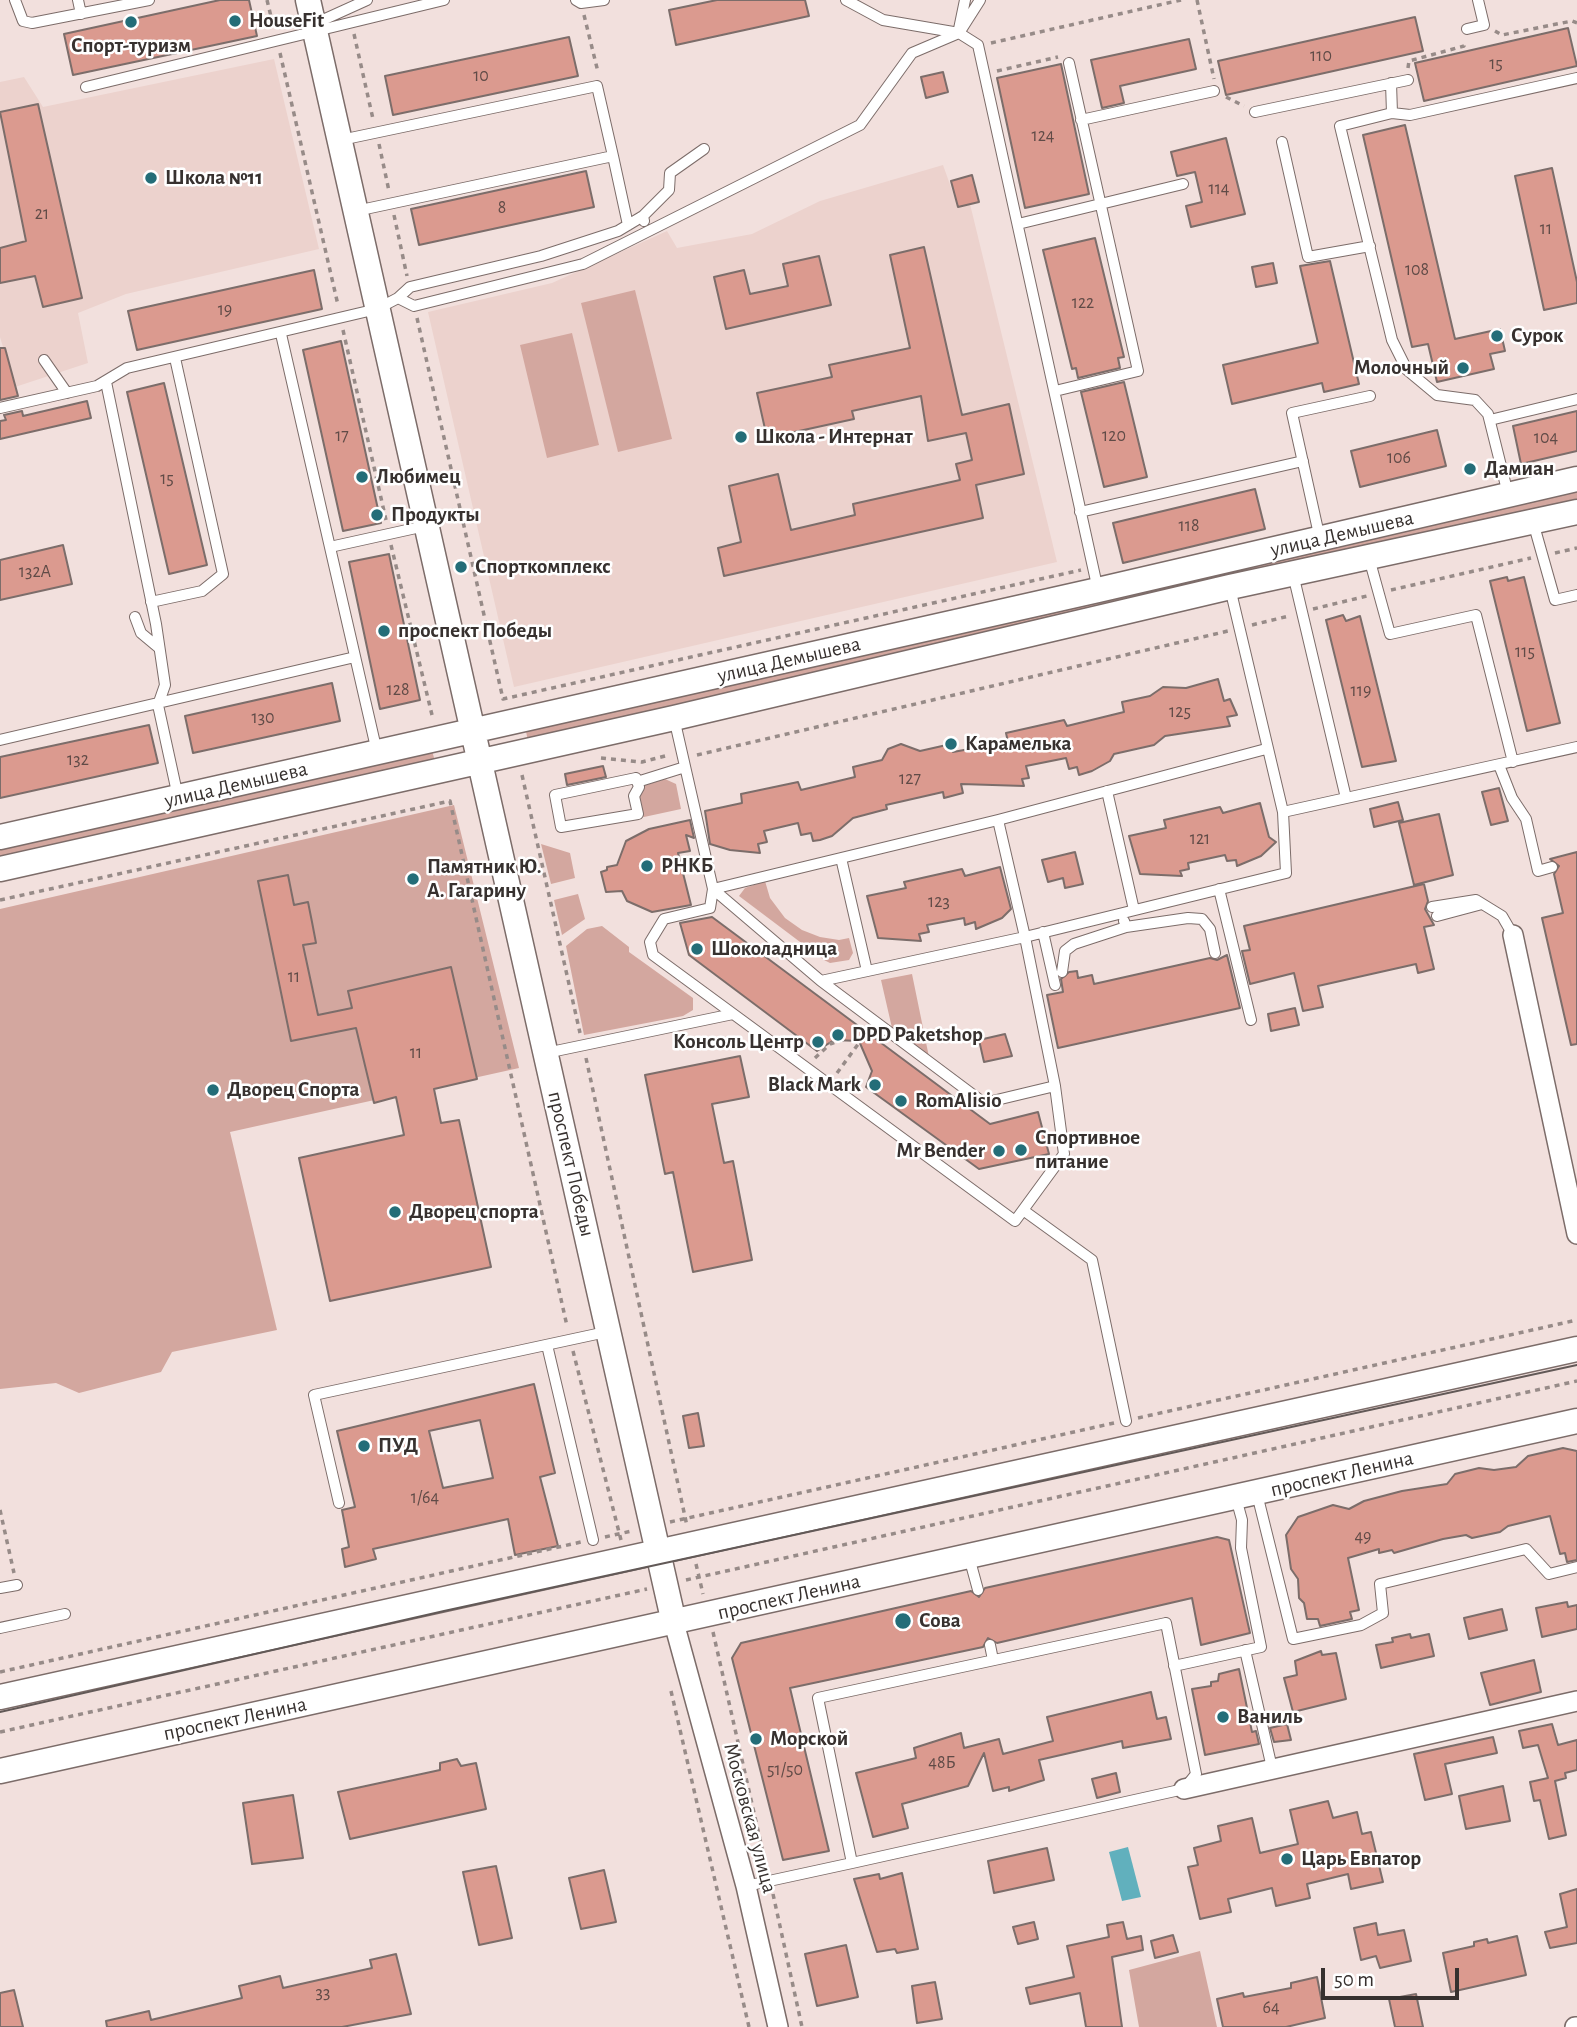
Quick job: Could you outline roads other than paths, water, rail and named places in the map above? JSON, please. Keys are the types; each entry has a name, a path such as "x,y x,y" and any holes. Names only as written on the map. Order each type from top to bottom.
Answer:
{"street":[{"name":"проспект Победы","path":"313,19 356,211 388,303 428,525 657,1551 656,1587 665,1625"},
{"name":"улица Демышева","path":"0,837 476,731 1096,579 1320,539 1577,479"},
{"name":"улица Демышева","path":"0,869 674,718 1230,587 1577,512"},
{"path":"1513,935 1577,1234"},
{"path":"0,1697 1577,1349"},
{"name":"проспект Ленина","path":"0,1771 1577,1421"},
{"name":"Московская улица","path":"665,1625 746,1886 778,2027"},
{"path":"1184,1789 1577,1701"}],"lane":[{"path":"15,0 23,21 48,22 149,0"},
{"path":"78,0 81,14"},
{"path":"86,87 277,42 313,19 367,0"},
{"path":"313,19 352,24 444,0"},
{"path":"579,1 604,0"},
{"path":"847,0 883,20 959,33 978,45 1096,579"},
{"path":"959,33 965,0"},
{"path":"388,303 414,306 583,264 860,125 912,53 959,33 980,0"},
{"path":"1467,29 1484,25 1478,0"},
{"path":"1055,391 1138,371 1069,63"},
{"path":"1508,495 1490,420 1475,400 1437,395 1407,370 1392,340 1340,125 1392,113 1410,114 1577,78"},
{"path":"1255,112 1408,80"},
{"path":"1391,83 1392,113"},
{"path":"340,141 597,86 628,225"},
{"path":"1081,120 1214,91"},
{"path":"1282,142 1308,257 1370,246"},
{"path":"0,408 106,382 127,368 341,318 388,303 410,287 541,256 608,235 643,216 668,190 670,173 704,149"},
{"path":"356,211 613,156"},
{"path":"1018,224 1183,184"},
{"path":"643,216 647,232"},
{"path":"281,334 378,753"},
{"path":"151,602 202,591 223,574 175,358"},
{"path":"44,360 68,393"},
{"path":"106,382 159,648 165,685 158,705 178,797"},
{"path":"1320,539 1292,413 1370,396"},
{"path":"1490,420 1577,399"},
{"path":"1080,512 1303,461"},
{"path":"1533,522 1555,600 1577,595"},
{"path":"330,547 428,525"},
{"path":"1369,557 1390,634 1476,615 1513,762"},
{"path":"1293,574 1346,798"},
{"path":"821,981 1025,937 1286,873 1283,812 1266,749 1230,587"},
{"path":"135,617 141,633 159,648"},
{"path":"0,740 355,657"},
{"path":"674,718 713,889 710,908 664,919 650,942 653,955 1015,1221 1064,1154 1055,1086 998,820"},
{"path":"1283,812 1577,747"},
{"path":"713,889 998,820 1266,749"},
{"path":"637,782 684,762"},
{"path":"1499,765 1512,798 1526,819 1538,871 1552,867"},
{"path":"636,778 637,782 639,787 634,796 638,814 561,827 555,795 636,778"},
{"path":"1107,791 1134,910"},
{"path":"841,858 867,971"},
{"path":"713,889 821,981 985,1103 1055,1086"},
{"path":"1219,890 1251,1020"},
{"path":"1434,911 1483,904 1502,916 1513,935"},
{"path":"1122,913 1126,926"},
{"path":"1062,971 1065,951 1074,944 1126,926 1188,918 1202,919 1210,929 1214,953"},
{"path":"1043,932 1055,985"},
{"path":"545,1053 733,1014"},
{"path":"1023,1210 1092,1259 1126,1420"},
{"path":"339,1503 314,1395 610,1331"},
{"path":"547,1345 593,1540"},
{"path":"1246,1495 1293,1639 1361,1625 1382,1613 1380,1584 1526,1549 1549,1574 1577,1567"},
{"path":"1174,1666 1261,1647 1241,1548 1246,1495"},
{"path":"969,1557 978,1590"},
{"path":"0,1588 17,1585"},
{"path":"0,1628 65,1614"},
{"path":"746,1886 852,1863 1184,1789 1196,1774 1166,1623 818,1698 852,1863"},
{"path":"990,1645 993,1660"},
{"path":"1245,1650 1272,1768"}],"water":[{"path":"1128,1847 1141,1897 1122,1901 1109,1852"}],"tram line":[{"path":"0,1712 444,1611 1577,1365"}],"place":[{"name":"HouseFit","path":"235,21"},
{"name":"Спорт-туризм","path":"131,22"},
{"name":"Школа №11","path":"151,178"},
{"name":"Сурок","path":"1497,336"},
{"name":"Молочный","path":"1463,368"},
{"name":"Школа - Интернат","path":"741,437"},
{"name":"Дамиан","path":"1470,469"},
{"name":"Любимец","path":"362,477"},
{"name":"Продукты","path":"377,515"},
{"name":"Спорткомплекс","path":"461,567"},
{"name":"проспект Победы","path":"384,631"},
{"name":"Карамелька","path":"951,744"},
{"name":"РНКБ","path":"647,866"},
{"name":"Памятник Ю. А. Гагарину","path":"413,879"},
{"name":"Шоколадница","path":"697,949"},
{"name":"DPD Paketshop","path":"838,1035"},
{"name":"Консоль Центр","path":"818,1042"},
{"name":"Black Mark","path":"875,1085"},
{"name":"Дворец Спорта","path":"213,1090"},
{"name":"RomAlisio","path":"901,1101"},
{"name":"Спортивное питание","path":"1021,1150"},
{"name":"Mr Bender","path":"999,1151"},
{"name":"Дворец спорта","path":"395,1212"},
{"name":"ПУД","path":"364,1446"},
{"name":"Сова","path":"903,1621"},
{"name":"Ваниль","path":"1223,1717"},
{"name":"Морской","path":"756,1739"},
{"name":"Царь Евпатор","path":"1287,1859"}]}
